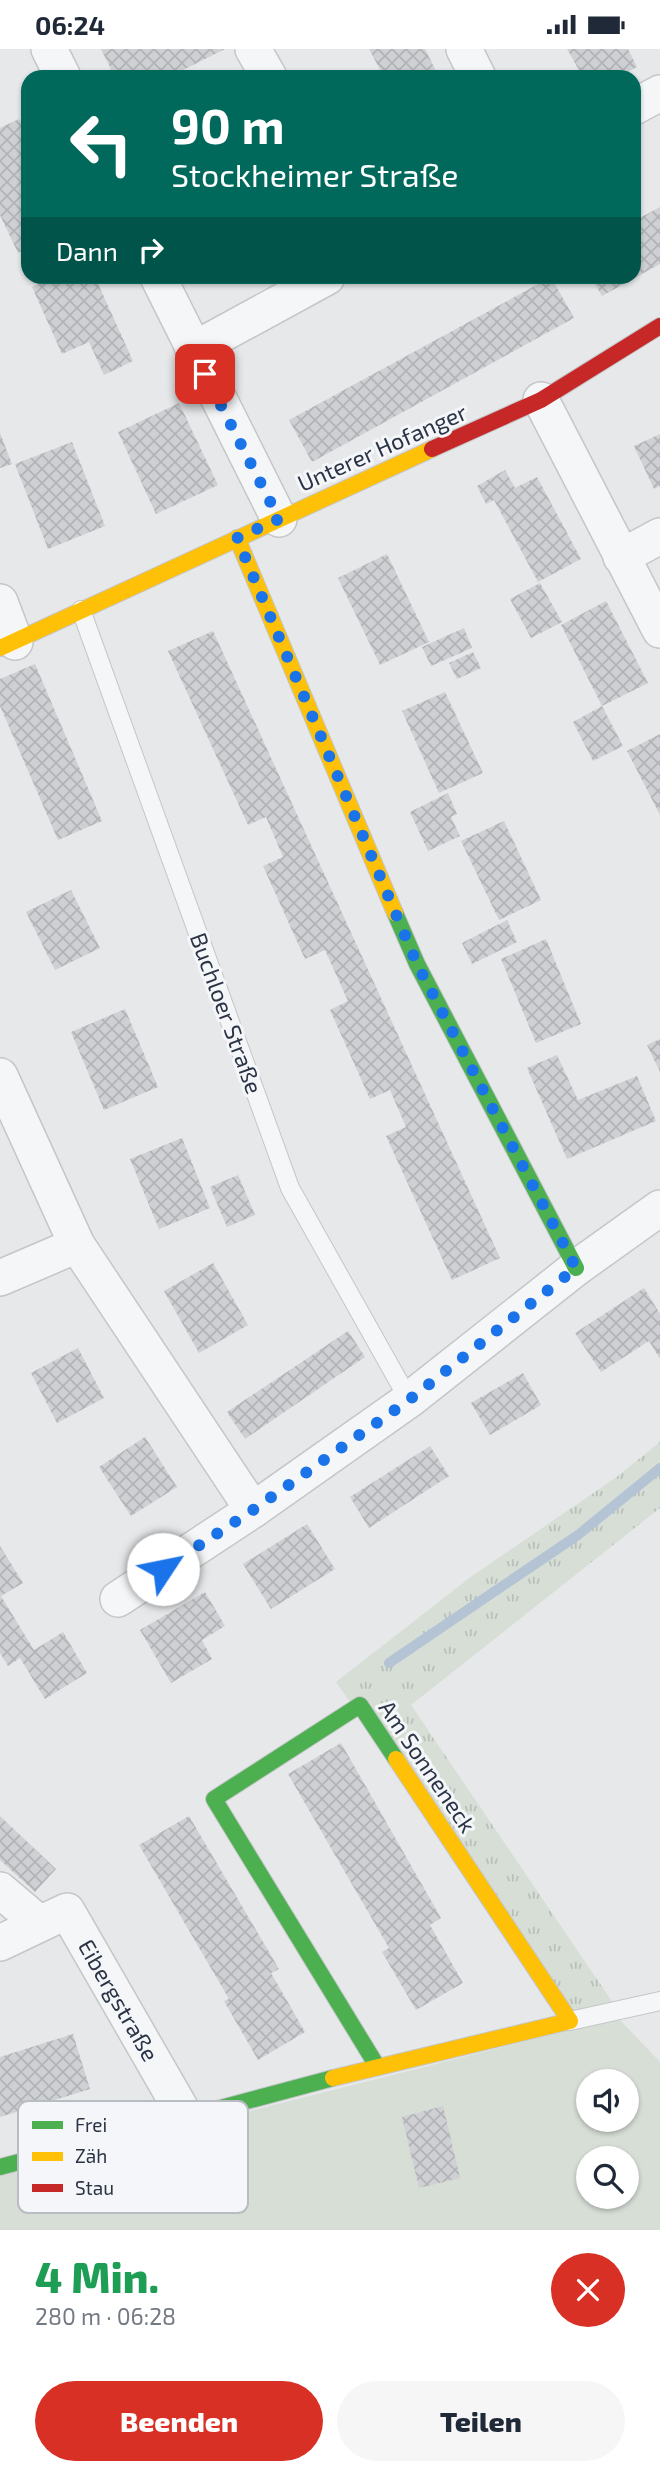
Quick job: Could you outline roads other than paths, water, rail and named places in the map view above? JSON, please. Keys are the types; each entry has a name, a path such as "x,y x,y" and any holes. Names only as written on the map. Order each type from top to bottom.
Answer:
{"street":[{"path":"49,49 60,70"},
{"path":"253,49 265,70"},
{"path":"464,49 474,70"},
{"path":"641,103 660,93"},
{"path":"161,284 279,519"},
{"path":"193,350 314,284"},
{"name":"Unterer Hofanger","path":"8,645 541,400 660,326"},
{"path":"541,400 660,629"},
{"path":"621,557 660,536"},
{"path":"237,538 417,964 576,1268"},
{"path":"0,602 8,645"},
{"path":"0,1076 77,1245 253,1510"},
{"path":"118,1599 253,1510 409,1400 576,1268 660,1208"},
{"path":"0,1278 77,1245"},
{"name":"Am Sonneneck","path":"377,2066 214,1799 360,1705 570,2021"},
{"path":"0,1890 39,1923"},
{"name":"Eibergstraße","path":"0,1943 67,1910 177,2101"},
{"path":"243,2101 377,2066 570,2021"},
{"path":"0,2167 18,2162"}],"lane":[{"name":"Buchloer Straße","path":"81,610 290,1188 409,1400"},
{"path":"570,2021 660,2001"}],"waterway":[{"path":"389,1663 578,1535 660,1468"}]}
